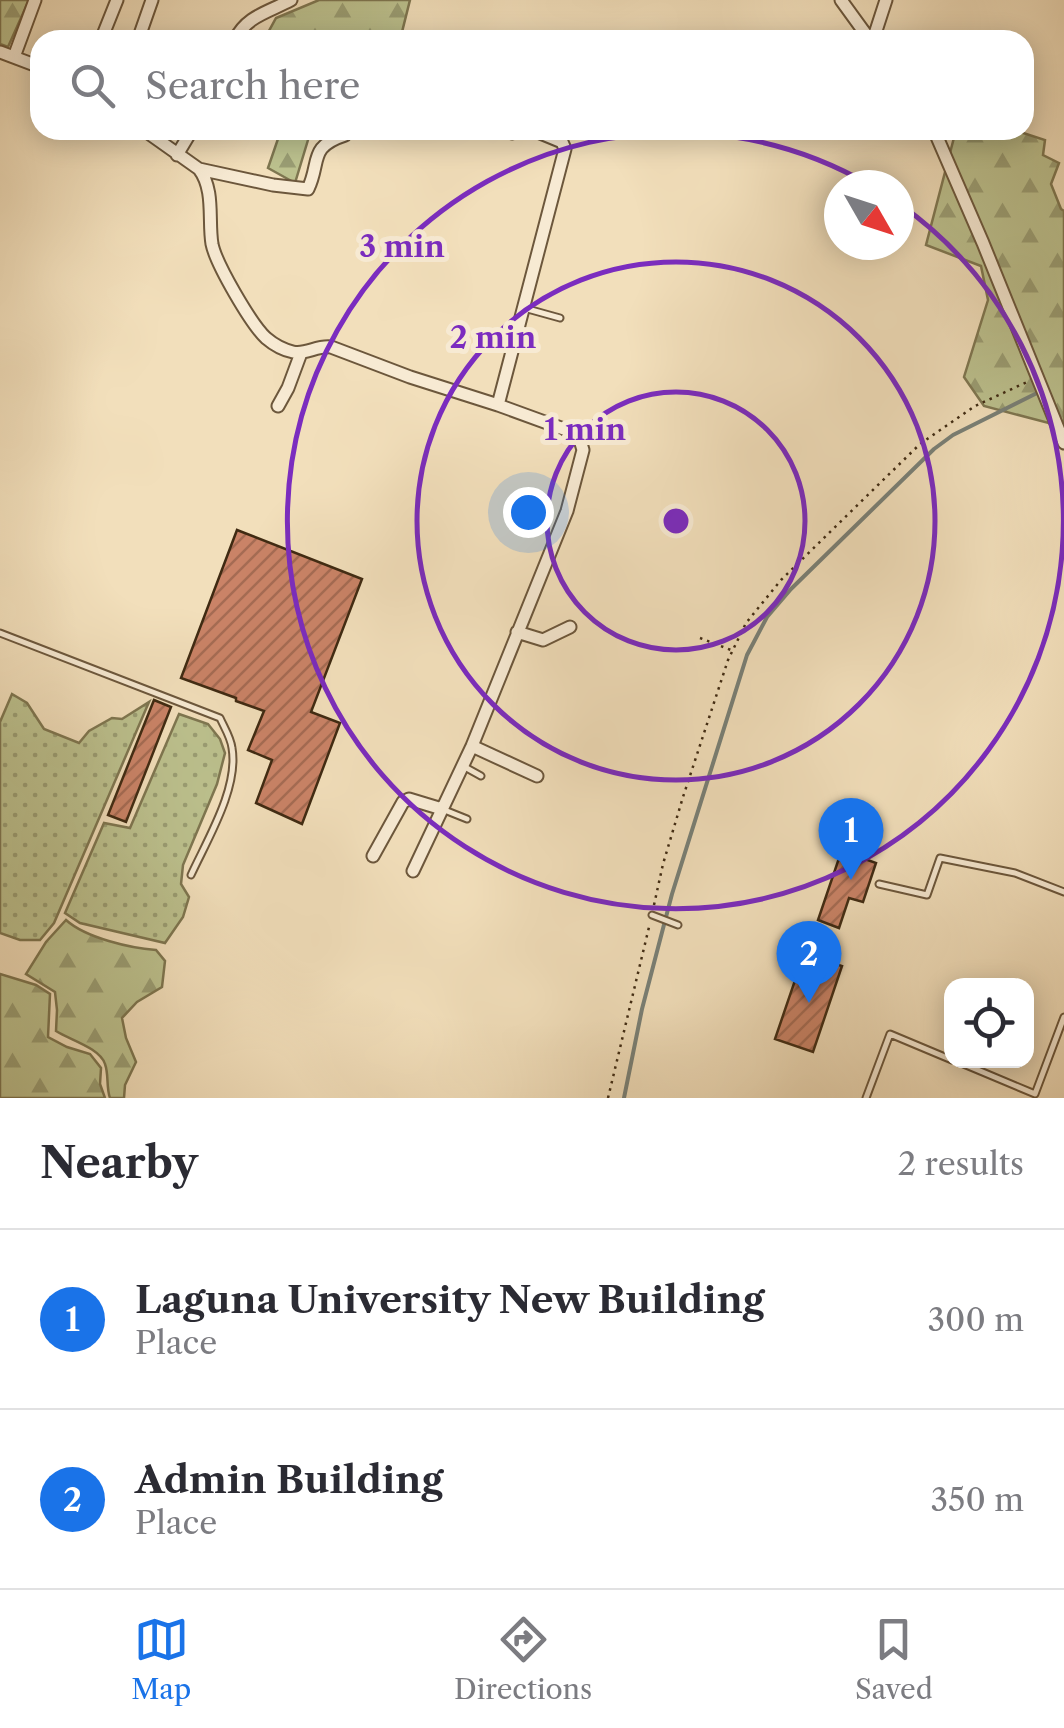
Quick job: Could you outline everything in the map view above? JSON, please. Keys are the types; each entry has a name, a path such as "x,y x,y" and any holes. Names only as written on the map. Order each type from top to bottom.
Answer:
{"street":[{"path":"14,57 35,0"},
{"path":"105,30 116,0"},
{"path":"142,30 152,0"},
{"path":"241,30 248,20 290,0"},
{"path":"840,0 864,30"},
{"path":"876,30 886,0"},
{"path":"0,52 30,63"},
{"path":"157,140 199,169 308,189 314,163 331,140"},
{"path":"177,155 186,140"},
{"path":"498,405 565,145 553,140"},
{"path":"938,140 1064,442"},
{"path":"199,169 209,194 217,262 264,336 278,346 301,353 330,346 572,432 580,440 583,450 567,511 472,746 413,871"},
{"path":"278,406 301,353"},
{"path":"517,632 543,640 570,628"},
{"path":"472,746 537,776"},
{"path":"373,856 404,802 442,809"}],"lane":[{"path":"524,308 560,318"},
{"path":"572,432 592,428 621,434"},
{"path":"0,633 220,718 232,746 228,793 190,875"},
{"path":"463,766 481,776"},
{"path":"442,809 467,819"},
{"path":"879,884 927,895 940,858 1014,874 1064,892"},
{"path":"652,914 678,925"},
{"path":"1035,1094 1064,1016"},
{"path":"866,1098 890,1034 944,1057"},
{"path":"972,1068 1044,1098"}],"path":[{"path":"608,1098 674,826 732,650 746,623 781,580 920,444 975,406 1038,377"},
{"path":"700,638 732,650"}],"green space":[{"path":"0,0 29,0 8,47 0,44"},
{"path":"319,0 410,0 402,30 269,30 276,18"},
{"path":"1034,136 1045,140 1043,155 1059,163 1051,184 1064,211 1064,427 984,406 964,377 988,300 981,266 926,245 953,140 1034,140"},
{"path":"278,140 308,140 295,183 268,168"},
{"path":"12,694 27,703 44,729 79,743 89,731 112,718 122,719 149,702 54,923 40,940 20,940 0,933 0,722"},
{"path":"179,714 208,724 225,753 217,784 183,865 181,884 189,897 183,917 165,943 80,923 65,913 104,823 130,828"},
{"path":"66,920 109,941 156,950 165,961 162,987 137,1002 122,1018 136,1062 125,1085 124,1098 110,1098 106,1068 97,1053 56,1031 55,992 26,974"},
{"path":"0,974 36,985 50,994 48,1037 90,1054 101,1068 100,1084 105,1098 0,1098"}],"building":[{"path":"237,530 362,579 311,712 340,723 302,824 256,803 272,760 248,750 264,711 181,678"},
{"path":"154,700 171,707 126,822 108,815"},
{"path":"855,811 876,818 862,858 876,863 863,902 849,898 839,928 818,920"},
{"path":"804,954 842,966 813,1052 775,1039"}],"waterway":[{"path":"624,1098 672,894 747,655 767,617 934,449 953,435 1037,393"}],"place":[{"name":"Laguna University New Building","path":"851,880"},
{"name":"Admin Building","path":"809,1003"}]}
